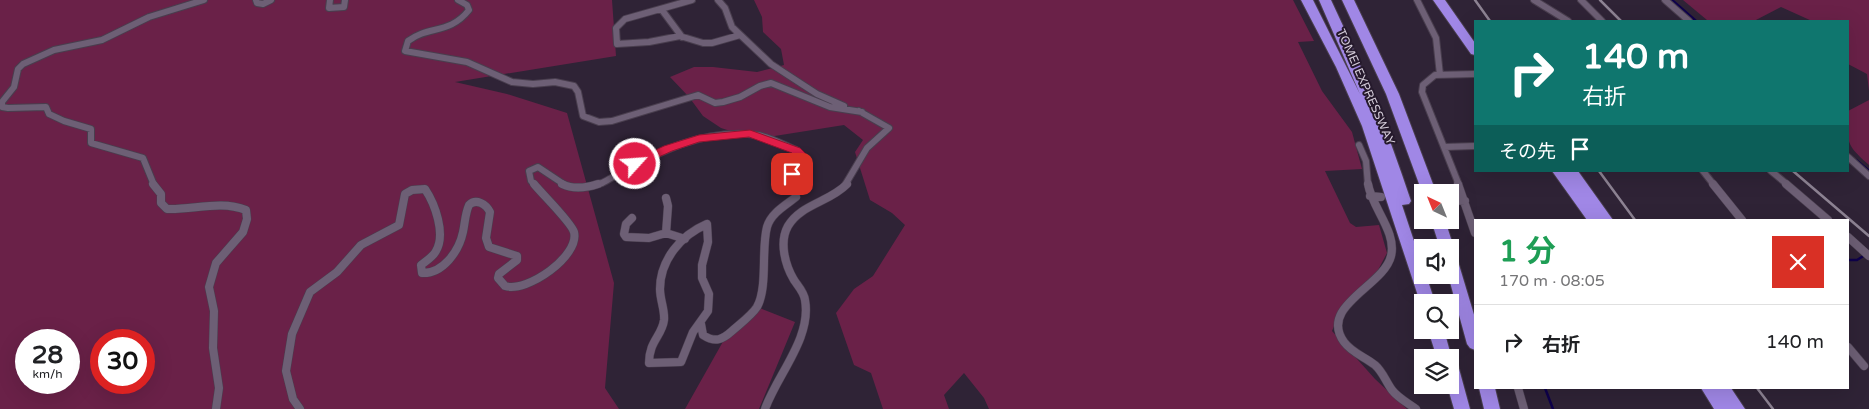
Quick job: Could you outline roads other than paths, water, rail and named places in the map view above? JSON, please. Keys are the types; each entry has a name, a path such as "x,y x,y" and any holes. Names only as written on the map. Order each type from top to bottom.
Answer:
{"highway":[{"name":"TOMEI EXPRESSWAY","path":"1307,0 1342,67 1368,126 1425,294"},
{"name":"TOMEI EXPRESSWAY","path":"1325,0 1357,68 1380,125 1414,239"},
{"name":"TOMEI EXPRESSWAY","path":"1348,0 1408,130 1426,184"},
{"path":"1439,0 1474,50"},
{"path":"1448,0 1474,34"},
{"path":"1560,172 1593,219"},
{"path":"1572,172 1605,219"},
{"path":"1458,284 1474,341"},
{"path":"1487,389 1492,409"},
{"path":"1709,389 1723,409"},
{"path":"1723,389 1737,409"},
{"path":"1457,394 1462,409"},
{"path":"1458,394 1462,409"}],"street":[{"path":"204,0 149,17 102,40 54,50 23,64 18,69 18,82 14,90 2,102 2,108 9,109 35,105 46,107 49,114 64,121 91,129 91,143 130,152 143,158 148,166 152,181 161,194 161,203 167,209 189,209 215,204 233,204 246,210 247,219 243,232 216,263 209,287 214,311 213,348 219,388 216,409"},
{"path":"256,0 257,3 263,4 272,0"},
{"path":"330,0 329,8 336,9 344,7 345,0"},
{"path":"458,0 467,5 469,10 465,16 439,31 409,40 405,45 406,51 467,62 512,82 533,84 555,82 574,86 578,92 583,116 599,122 612,121 698,96 715,103 723,102 740,97 760,86 771,83 830,107 862,112"},
{"path":"692,0 625,20 616,28 616,44 682,37 712,43 740,35"},
{"path":"718,0 725,8 732,27 771,64 816,94 862,112 888,128 886,134 873,140 869,145 845,187 788,224 785,233 786,263 791,277 805,300 802,334 777,378 765,409"},
{"path":"1417,0 1436,38 1440,75"},
{"path":"1534,0 1566,20"},
{"path":"1580,0 1601,20"},
{"path":"1665,0 1688,20"},
{"path":"662,10 682,37"},
{"path":"1474,74 1435,75 1423,85 1422,92 1465,201 1474,230"},
{"path":"300,409 293,399 286,371 292,334 310,292 337,272 361,244 399,225 403,197 405,193 411,190 425,189 429,194 438,225 439,241 436,250 421,265 422,273 427,274 436,271 453,254 464,233 466,208 471,203 477,201 483,203 490,213 490,223 486,239 487,245 494,250 514,253 517,256 517,260 499,274 498,278 504,286 509,288 533,282 557,266 570,250 575,238 573,229 531,181 529,171 533,168 541,168 558,182 568,187 585,188 602,183 648,157 685,142 709,136 750,133 796,150 800,154 801,159 792,174"},
{"path":"1359,145 1366,164 1370,196 1390,238 1392,246 1391,257 1386,270 1341,310 1339,331 1342,340 1348,347 1375,365 1392,390 1402,400 1416,409"},
{"path":"1444,147 1474,146"},
{"path":"1849,158 1869,176"},
{"path":"1703,172 1741,219"},
{"path":"1772,172 1827,219"},
{"path":"701,324 703,335 710,340 716,341 724,338 756,307 761,292 767,226 773,215 796,196"},
{"path":"1370,196 1381,197"},
{"path":"666,198 668,206 666,233"},
{"path":"1459,201 1465,201"},
{"path":"632,218 625,227 624,234 626,237 649,238 666,233 684,239"},
{"path":"707,224 708,242 702,265 702,278 709,294 708,310 701,324 693,332 681,362 649,363 652,342 664,320 660,302 662,278 672,253 684,239 707,224"},
{"path":"1849,238 1869,256"},
{"path":"1849,348 1864,366"},
{"path":"1518,389 1524,409"}],"waterway":[{"path":"1672,0 1695,20"},
{"path":"1856,160 1869,171"},
{"path":"1849,260 1857,260 1865,255"},
{"path":"1545,389 1553,409"}],"tunnel":[{"path":"1402,198 1414,198"}],"railway":[{"path":"1475,0 1489,20"},
{"path":"1600,0 1620,20"},
{"path":"1600,172 1634,219"},
{"path":"1794,172 1869,236"},
{"path":"1758,389 1773,409"}]}
